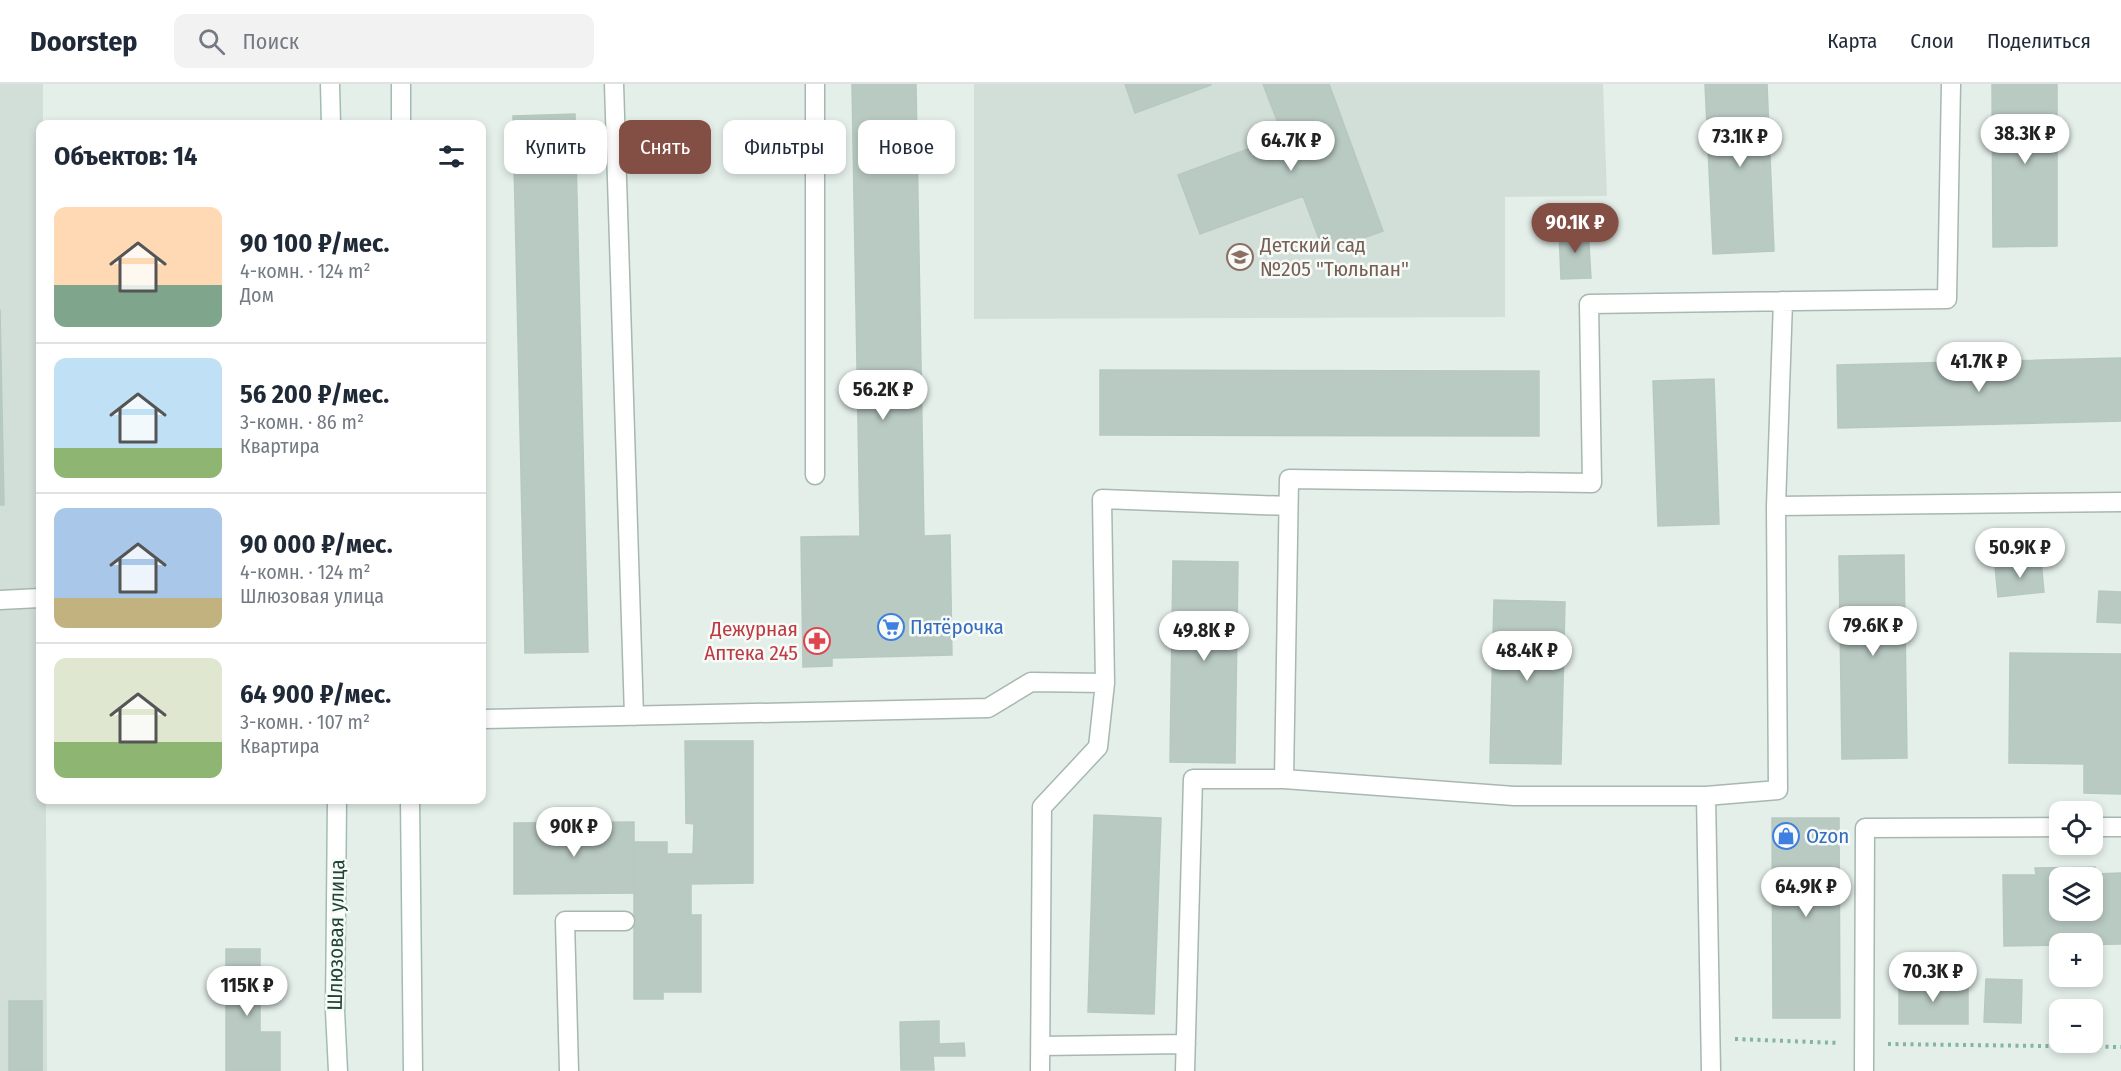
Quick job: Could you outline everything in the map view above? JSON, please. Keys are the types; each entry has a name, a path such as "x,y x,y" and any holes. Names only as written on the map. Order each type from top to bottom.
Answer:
{"main road":[{"path":"330,84 331,120"},
{"path":"400,84 401,120"},
{"path":"614,84 634,716"},
{"path":"815,84 815,475"},
{"path":"1284,779 1289,479 1592,483 1590,304 1947,299 1950,84"},
{"path":"1185,1071 1193,778 1284,779 1514,796 1706,796 1778,790 1776,506 1783,302"},
{"path":"1040,1071 1042,807 1098,747 1105,683 1102,499 1288,506"},
{"path":"1776,506 2121,502"},
{"path":"0,600 36,598"},
{"path":"486,719 988,708 1031,682 1105,683"},
{"path":"1706,796 1711,1071"},
{"name":"Шлюзовая улица","path":"337,804 334,1011 338,1071"},
{"path":"410,804 414,1071"},
{"path":"2103,827 2121,826"},
{"path":"1864,1071 1865,828 2049,827"},
{"path":"568,1071 565,921 625,921"},
{"path":"1041,1046 1186,1044"}],"path":[{"path":"1711,1038 1864,1044 2121,1047"}],"shaded area":[{"path":"0,84 43,84 43,120 36,120 36,804 46,804 47,1071 0,1071"},
{"name":"Детский сад №205 \"Тюльпан\"","path":"974,84 1603,84 1607,196 1505,197 1505,317 974,319"}],"building":[{"path":"852,84 916,84 917,120 858,120 858,174 918,174 924,536 950,535 952,655 832,658 832,666 803,667 801,537 860,536"},
{"path":"1125,84 1211,84 1211,85 1135,113"},
{"path":"1263,84 1329,84 1383,231 1324,252 1303,196 1200,234 1178,175 1283,136"},
{"path":"1705,84 1767,84 1774,251 1713,254"},
{"path":"1992,84 2057,84 2057,246 1993,247"},
{"path":"575,114 575,120 513,120 513,116"},
{"path":"514,174 576,174 588,652 525,653"},
{"path":"1588,229 1591,278 1561,279 1559,231"},
{"path":"0,309 4,505 0,505"},
{"path":"2121,358 2121,421 1838,428 1837,365"},
{"path":"1100,370 1539,371 1539,436 1100,435"},
{"path":"1714,379 1719,524 1658,526 1653,381"},
{"path":"1904,555 1907,758 1842,759 1839,556"},
{"path":"1173,561 1238,562 1235,763 1170,762"},
{"path":"2041,561 2044,592 1998,597 1995,566"},
{"path":"2099,591 2121,592 2121,623 2097,622"},
{"path":"1494,600 1565,602 1561,764 1490,763"},
{"path":"2010,653 2121,654 2121,794 2084,793 2084,764 2009,763"},
{"path":"685,741 753,741 753,883 691,884 691,915 701,915 701,992 663,992 663,999 634,999 634,842 667,842 667,854 693,854 694,824 686,823"},
{"path":"1094,815 1161,818 1154,1014 1088,1012"},
{"path":"1772,818 1839,818 1840,1018 1773,1018"},
{"path":"634,822 634,893 514,894 514,823"},
{"path":"2035,868 2049,868 2049,921 2103,921 2103,874 2121,873 2121,944 2103,944 2103,933 2049,933 2049,945 2004,946 2003,875 2036,875"},
{"path":"226,949 260,949 260,1032 280,1032 280,1071 226,1071"},
{"path":"1986,979 2022,980 2021,1023 1984,1022"},
{"path":"1899,981 1968,982 1968,1024 1899,1024"},
{"path":"9,1001 42,1001 42,1071 9,1071"},
{"path":"939,1021 939,1044 964,1043 965,1056 933,1056 934,1070 901,1070 900,1022"}],"place":[{"name":"Детский сад №205 \"Тюльпан\"","path":"1240,257"},
{"name":"Пятёрочка","path":"891,627"},
{"name":"Дежурная Аптека 245","path":"817,641"},
{"name":"Ozon","path":"1786,836"}]}
